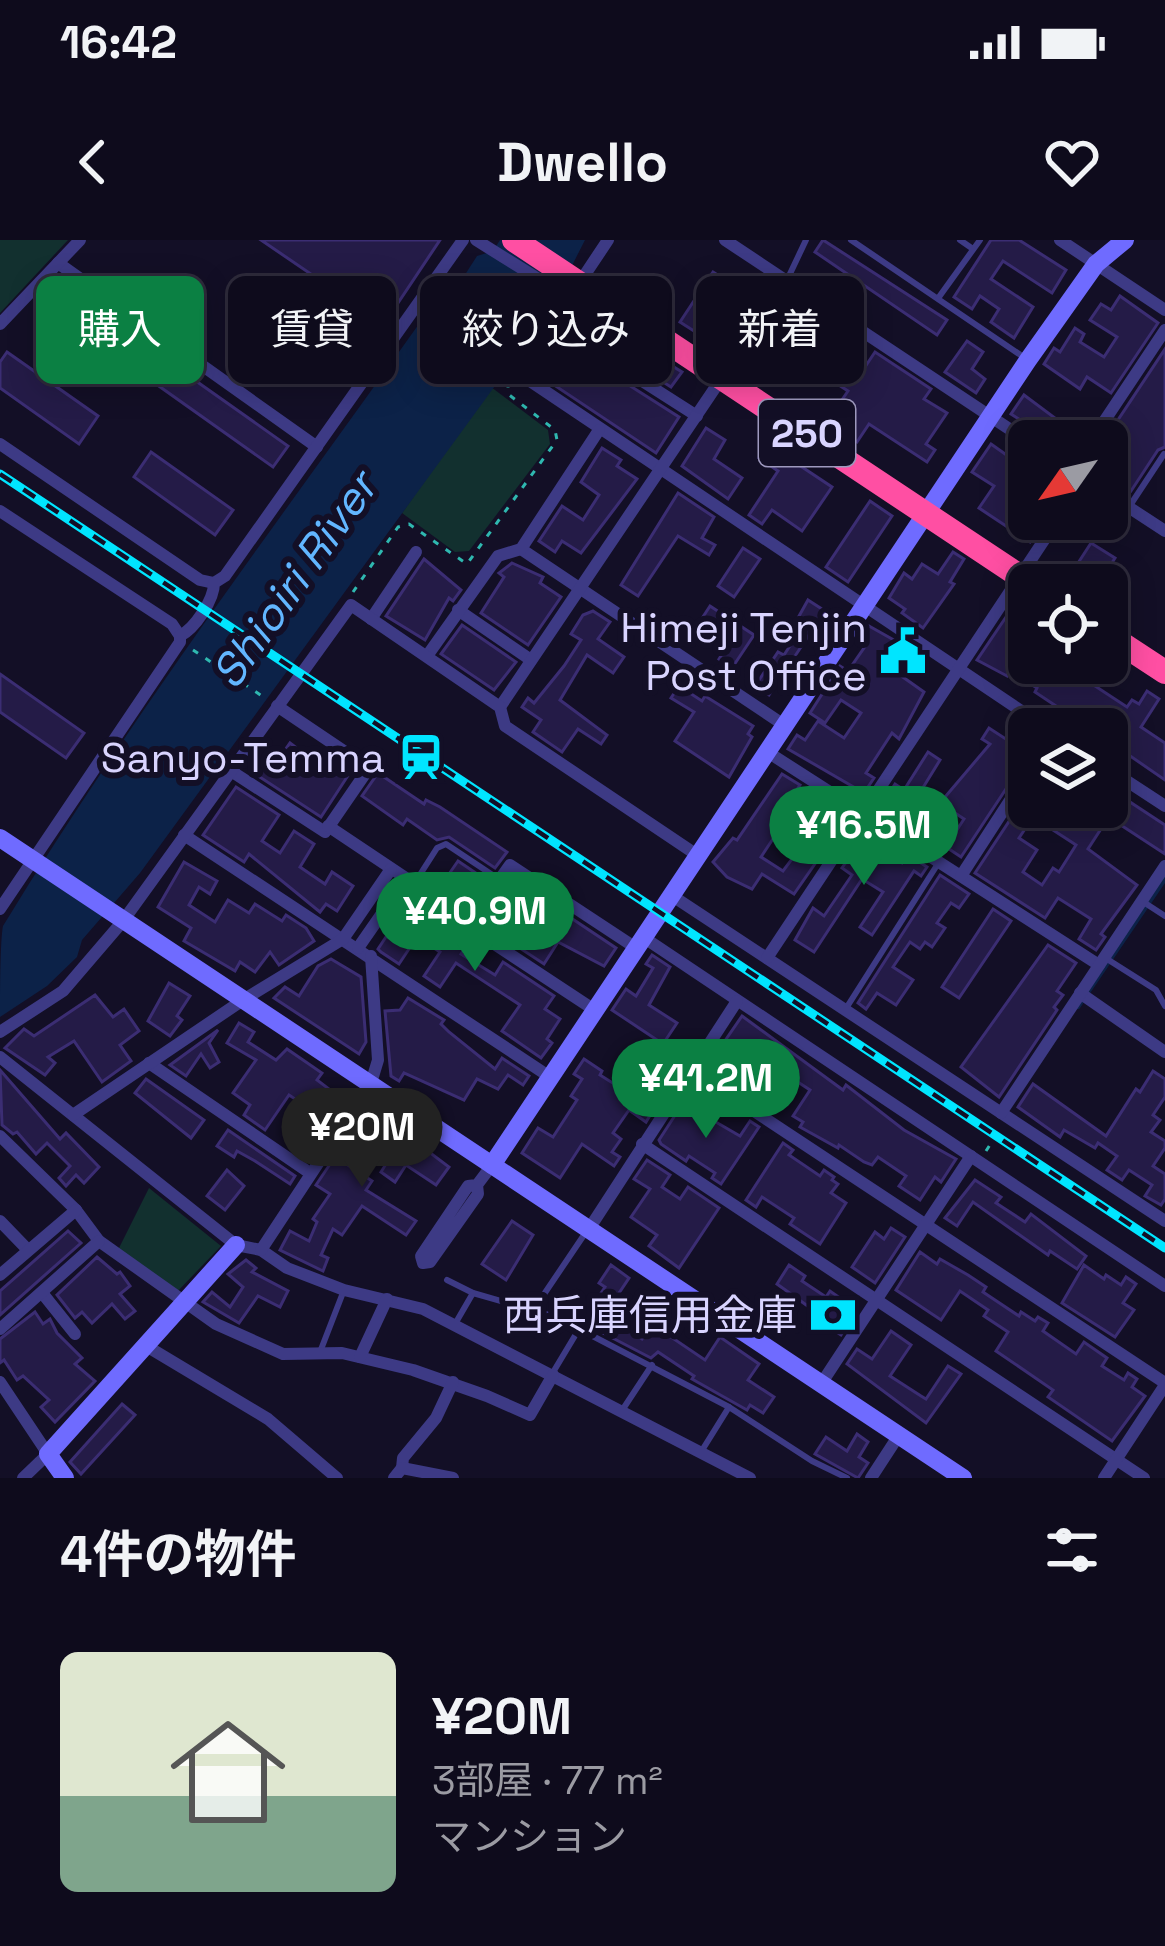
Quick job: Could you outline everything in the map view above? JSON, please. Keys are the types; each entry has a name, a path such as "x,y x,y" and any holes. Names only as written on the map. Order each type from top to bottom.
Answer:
{"highway":[{"name":"250","path":"514,240 556,276"},
{"name":"250","path":"732,384 1008,568"},
{"path":"1128,648 1165,672"}],"street":[{"path":"0,324 80,240"},
{"path":"0,444 200,580 214,583 225,576 463,240"},
{"path":"476,240 545,276"},
{"path":"584,276 608,240"},
{"path":"725,240 779,276"},
{"path":"1060,240 1165,310"},
{"path":"477,1184 478,1194 430,1262 423,1263 421,1256 468,1186 477,1184 492,1165 1028,360 1096,264 1126,240"},
{"path":"58,263 317,447"},
{"path":"1105,420 1165,331"},
{"path":"698,416 567,332 530,382 1017,708"},
{"path":"864,333 1008,429"},
{"path":"500,707 719,384"},
{"path":"427,656 498,556 521,549 599,430"},
{"path":"1129,507 1165,531"},
{"path":"0,511 172,624 180,639"},
{"path":"521,549 784,724"},
{"path":"371,619 416,552"},
{"path":"0,909 203,610 215,591 214,583"},
{"path":"0,1032 63,991 123,921 351,605 500,707 505,726 697,855"},
{"path":"767,958 959,669 1008,606"},
{"path":"458,610 532,660"},
{"path":"232,771 325,832 369,768 277,706"},
{"path":"766,751 1101,961"},
{"path":"1128,782 1165,806"},
{"path":"961,876 1008,803"},
{"path":"328,826 470,921"},
{"path":"184,835 550,1077"},
{"path":"0,838 963,1478"},
{"path":"596,1011 467,926 510,865 737,1001 1165,1286"},
{"path":"1004,1115 1165,866"},
{"path":"73,1115 243,1000 344,939 391,869"},
{"path":"260,1250 371,1083 378,1060 365,952 410,881"},
{"path":"671,895 1163,1215"},
{"path":"1080,993 1165,1052"},
{"path":"589,1229 737,1001"},
{"path":"0,1057 236,1245 260,1250 287,1268 344,1290 423,1309 744,1476"},
{"path":"149,1064 310,1173"},
{"path":"692,1070 1165,1384 1104,1478"},
{"path":"0,1136 76,1210 99,1241 250,1342 283,1354 320,1352 360,1358 452,1382 530,1415 552,1375"},
{"path":"642,1144 1144,1478"},
{"path":"821,1384 926,1223 975,1159"},
{"path":"0,1275 76,1210"},
{"path":"0,1221 28,1250"},
{"path":"0,1329 99,1241"},
{"path":"23,1478 148,1347 236,1245"},
{"path":"43,1294 75,1334"},
{"path":"360,1358 387,1299"},
{"path":"148,1347 268,1419 338,1478"},
{"path":"0,1382 65,1478"},
{"path":"452,1382 436,1418 398,1473 454,1478"},
{"path":"871,1478 899,1435"}],"lane":[{"path":"789,276 806,240"},
{"path":"851,240 1028,360"},
{"path":"960,240 973,249"},
{"path":"939,297 980,240"},
{"path":"1129,507 1164,454"},
{"path":"410,881 437,848 446,844 500,880"},
{"path":"845,1010 939,862"},
{"path":"1142,901 1165,916"},
{"path":"1101,961 1156,990 1165,1006"},
{"path":"534,1309 589,1229"},
{"path":"447,1280 580,1329 729,1407 812,1462 847,1478"},
{"path":"320,1352 344,1290"},
{"path":"455,1324 473,1293"},
{"path":"552,1375 580,1329"},
{"path":"621,1412 652,1365"},
{"path":"701,1452 729,1407"}],"path":[{"path":"351,605 351,595 398,527 410,524 467,564 557,440 555,430 508,394 508,384"},
{"path":"180,639 277,706"},
{"path":"975,1159 1004,1115"}],"green space":[{"path":"0,240 68,240 0,313"},
{"path":"491,387 548,430 550,444 469,551 455,552 402,513"},
{"path":"149,1188 221,1246 175,1294 118,1250"}],"water":[{"path":"500,240 585,240 567,276 464,276 477,256 493,251"},
{"name":"Shioiri River","path":"420,322 420,384 496,384 140,873 82,940 77,957 47,986 0,1017 3,926 161,685 376,384 396,384 396,356"}],"building":[{"path":"261,240 440,240 396,306 396,276 314,276"},
{"path":"823,240 947,320 937,335 864,285 864,276 850,276 815,252"},
{"path":"991,240 1019,240 1066,270 1052,293 1003,261 991,279 1033,307 1014,338 991,322 999,309 980,296 972,309 954,297"},
{"path":"1120,296 1158,323 1111,393 1087,377 1080,389 1044,364 1054,348 1060,352 1075,328 1084,334 1080,342 1104,357 1117,337 1090,320 1101,304 1111,310"},
{"path":"696,298 696,332 680,322"},
{"path":"967,341 983,352 972,369 985,379 976,393 945,372"},
{"path":"1165,349 1165,447 1158,450 1131,491 1128,420 1118,420"},
{"path":"7,352 36,372 36,384 52,384 98,416 79,444 0,388 0,362"},
{"path":"875,352 931,389 924,399 947,413 926,444 935,450 927,462 869,424 857,442 834,427 838,420 831,416 848,391 837,384 864,384 864,368"},
{"path":"672,366 682,372 671,387 666,384 672,384"},
{"path":"156,384 200,384 288,446 273,467"},
{"path":"552,384 627,384 679,417 656,453"},
{"path":"1024,395 1055,418 1020,420 1011,414"},
{"path":"706,428 725,440 714,459 742,478 728,499 682,466"},
{"path":"769,443 789,456 794,447 805,455 799,465 832,487 802,531 772,510 762,524 749,515 778,471 759,458"},
{"path":"991,444 1008,456 1008,527 979,508 994,486 972,472"},
{"path":"602,448 621,460 617,466 637,479 581,553 562,541 555,552 539,541 562,506 583,520 599,495 581,482"},
{"path":"151,452 233,510 215,535 134,477"},
{"path":"678,493 714,517 702,538 715,545 709,555 678,536 638,596 621,585"},
{"path":"870,501 892,516 848,582 826,567"},
{"path":"1091,543 1115,558 1111,564 1077,564"},
{"path":"743,548 760,559 734,597 718,586"},
{"path":"953,552 964,559 950,582 954,584 923,628 889,598 904,573 912,579 922,564 938,574"},
{"path":"424,559 461,590 453,601 449,598 425,640 386,616"},
{"path":"512,563 543,577 540,583 561,597 528,645 481,613 504,577 499,573"},
{"path":"808,600 825,611 769,695 755,686 778,652 784,655 795,638 789,634"},
{"path":"710,606 754,635 732,668 719,659 729,643 699,623"},
{"path":"593,611 610,622 598,639 624,657 613,673 587,655 560,700 607,735 601,744 578,729 562,752 533,732 541,720 522,707 528,698 534,703 564,666 581,640 571,634 583,615"},
{"path":"1006,617 1008,618 1007,676 977,660"},
{"path":"462,625 516,662 494,690 441,654"},
{"path":"869,626 908,648 903,655 910,660 900,675 924,692 899,739 892,733 866,773 874,778 864,793 788,749 797,735 805,740 818,721 844,738 861,713 841,700 825,723 810,713 840,666 848,671 866,645 859,640"},
{"path":"0,674 84,733 66,758 0,712"},
{"path":"1030,684 1092,684 1127,707 1132,700 1139,704 1147,691 1159,699 1141,727 1165,743 1165,780 1128,754 1128,708 1059,708 1035,692 1037,688"},
{"path":"679,686 753,726 748,734 752,737 729,777 675,741 694,712 671,698"},
{"path":"989,728 1008,740 1008,786 961,857 946,847 964,819 940,803 990,744 982,739"},
{"path":"290,743 322,767 330,756 351,771 321,817 252,772 266,752 278,760"},
{"path":"928,752 940,760 908,812 886,798 895,784 904,790"},
{"path":"378,773 507,852 495,868 449,837 437,840 407,819 403,825 362,796"},
{"path":"782,774 800,785 796,791 802,795 761,857 783,871 804,843 821,855 794,894 762,874 752,889 727,877 713,862 733,838 737,840"},
{"path":"236,787 279,815 262,841 280,853 294,831 314,844 300,867 325,884 332,872 353,886 337,911 326,904 320,912 249,854 244,862 203,835"},
{"path":"1128,801 1165,825 1165,854 1125,828"},
{"path":"1008,823 1008,828 1026,828 1019,838 1037,850 1023,872 1042,885 1053,868 1059,872 1076,845 1050,828 1102,828 1088,849 1137,885 1101,934 1105,937 1096,950 1079,939 1091,919 1058,898 1045,918 975,873"},
{"path":"869,830 887,841 881,850 902,863 907,854 927,867 921,876 914,871 872,935 860,927 883,892 862,879 814,952 795,940 813,908 824,916 852,875 842,868"},
{"path":"458,861 486,880 467,907 456,899 465,885 449,874"},
{"path":"184,862 217,881 210,894 199,887 189,905 215,922 228,900 249,913 255,904 282,921 286,915 306,928 314,941 279,965 270,952 255,972 240,962 235,971 184,941 191,928 158,907"},
{"path":"940,875 969,894 959,908 951,903 937,923 945,928 932,947 925,942 920,949 910,942 893,967 913,980 896,1005 877,993 866,1009 858,1003"},
{"path":"513,879 531,892 528,897 552,913 556,908 616,948 604,966 558,942 544,964 482,923"},
{"path":"413,896 435,910 431,917 467,945 461,954 495,975 503,962 554,996 545,1009 560,1019 541,1058 502,1031 520,1005 456,963 440,987 424,976 440,952 417,937 399,964 378,949"},
{"path":"993,909 1011,921 959,998 942,987"},
{"path":"1048,945 1076,963 1057,991 1063,995 1054,1007 1057,1010 999,1097 961,1067"},
{"path":"652,955 670,967 649,1005 677,1023 663,1044 612,1010 626,989 636,996 653,968 646,964"},
{"path":"331,959 361,977 366,1042 359,1054 274,998 285,987 299,996 318,966"},
{"path":"169,983 190,996 170,1036 148,1021"},
{"path":"95,995 113,1017 124,1009 139,1031 120,1045 131,1061 102,1082 74,1041 48,1057 55,1063 45,1075 5,1048 24,1029 34,1036"},
{"path":"408,998 444,1020 441,1024 449,1032 495,1069 502,1058 529,1076 523,1085 508,1075 498,1089 477,1079 464,1100 404,1073 399,1081 391,1076 385,1011 400,1010"},
{"path":"742,1016 843,1090 846,1085 904,1130 956,1159 941,1182 935,1177 920,1200 899,1186 906,1176 878,1157 872,1165 864,1162 800,1127 803,1122 793,1116 810,1090 778,1069 758,1099 707,1067"},
{"path":"239,1023 254,1032 248,1042 276,1060 287,1049 322,1073 317,1080 346,1102 332,1123 289,1095 265,1130 244,1115 250,1105 233,1093 256,1060 227,1043"},
{"path":"218,1030 209,1043 219,1062 210,1068 201,1054 186,1076 170,1065"},
{"path":"584,1059 602,1071 600,1075 654,1109 646,1122 629,1110 613,1133 621,1139 612,1152 620,1157 614,1166 582,1144 560,1178 522,1153 538,1128 553,1137 577,1100 571,1096 582,1079 574,1074"},
{"path":"0,1070 60,1139 66,1133 99,1167 84,1183 76,1175 66,1186 59,1178 70,1166 47,1143 36,1154 17,1132 2,1125"},
{"path":"1153,1071 1165,1079 1165,1097 1153,1115 1160,1120 1151,1132 1165,1141 1153,1166 1165,1174 1161,1205 1145,1196 1152,1185 1129,1170 1122,1180 1107,1170 1117,1156 1064,1130 1060,1137 1018,1107 1033,1084 1106,1136"},
{"path":"146,1079 204,1120 191,1138 135,1093"},
{"path":"683,1103 740,1136 750,1121 759,1127 721,1184 712,1178 715,1173 689,1156 686,1161 659,1140"},
{"path":"359,1121 382,1137 387,1130 408,1145 415,1133 429,1143 425,1149 449,1167 436,1185 406,1165 395,1182 381,1172 386,1164 358,1144 345,1163 372,1181 366,1190 416,1221 406,1235 362,1206 342,1235 333,1229 321,1255 328,1258 323,1271 280,1250 290,1231 309,1241 317,1222 313,1219 330,1194 316,1185"},
{"path":"228,1130 295,1176 290,1184 237,1151 234,1157 217,1146"},
{"path":"783,1143 793,1150 789,1155 820,1176 824,1170 834,1177 838,1184 831,1193 846,1203 820,1244 790,1224 794,1218 762,1197 756,1207 746,1200"},
{"path":"647,1160 670,1175 662,1187 680,1199 688,1187 719,1208 679,1268 649,1246 657,1235 631,1217 650,1189 634,1179"},
{"path":"227,1170 244,1186 225,1210 207,1196"},
{"path":"975,1180 1001,1197 996,1203 1025,1222 1031,1214 1086,1256 1077,1269 1050,1251 1048,1255 973,1202 957,1226 945,1218"},
{"path":"512,1221 533,1235 506,1280 482,1264"},
{"path":"891,1228 905,1237 875,1283 852,1267 875,1232 884,1239"},
{"path":"68,1231 81,1243 0,1315 0,1291"},
{"path":"920,1252 968,1275 986,1287 983,1292 1019,1316 1021,1312 1048,1323 1043,1331 1076,1354 1084,1342 1107,1358 1102,1366 1124,1380 1128,1373 1137,1379 1132,1387 1145,1396 1112,1441 1048,1397 1053,1390 996,1351 1008,1332 984,1316 988,1310 960,1291 941,1320 896,1290"},
{"path":"97,1257 120,1272 130,1286 120,1294 135,1311 125,1319 112,1304 92,1323 82,1312 75,1318 57,1295"},
{"path":"246,1260 256,1268 252,1272 288,1291 280,1307 258,1296 239,1323 203,1302 212,1292 230,1307 243,1287 228,1274"},
{"path":"611,1265 629,1278 605,1314 642,1339 656,1318 673,1329 668,1335 705,1360 720,1337 759,1364 748,1380 774,1397 763,1413 750,1405 747,1410 692,1379 658,1352 651,1358 576,1319 580,1312 586,1316 605,1287 599,1283"},
{"path":"789,1265 826,1297 830,1291 857,1310 841,1335 777,1284"},
{"path":"1084,1265 1104,1279 1106,1275 1121,1285 1126,1277 1136,1284 1123,1303 1134,1310 1115,1337 1062,1303"},
{"path":"35,1312 43,1324 50,1319 82,1358 75,1364 95,1381 55,1422 41,1407 49,1400 23,1376 17,1380 4,1360 0,1363 0,1339"},
{"path":"891,1331 911,1345 890,1376 921,1396 926,1399 948,1366 961,1374 926,1423 847,1364 857,1349 872,1359"},
{"path":"122,1404 135,1415 81,1474 70,1462"},
{"path":"857,1434 868,1442 859,1457 868,1463 858,1478 815,1454 826,1437 847,1451"}],"waterway":[{"path":"1078,1007 1165,879"}],"railway":[{"path":"0,474 1165,1248"}],"place":[{"name":"Himeji Tenjin Post Office","path":"903,651"},
{"name":"Sanyo-Temma","path":"421,757"},
{"name":"西兵庫信用金庫","path":"833,1315"}]}
